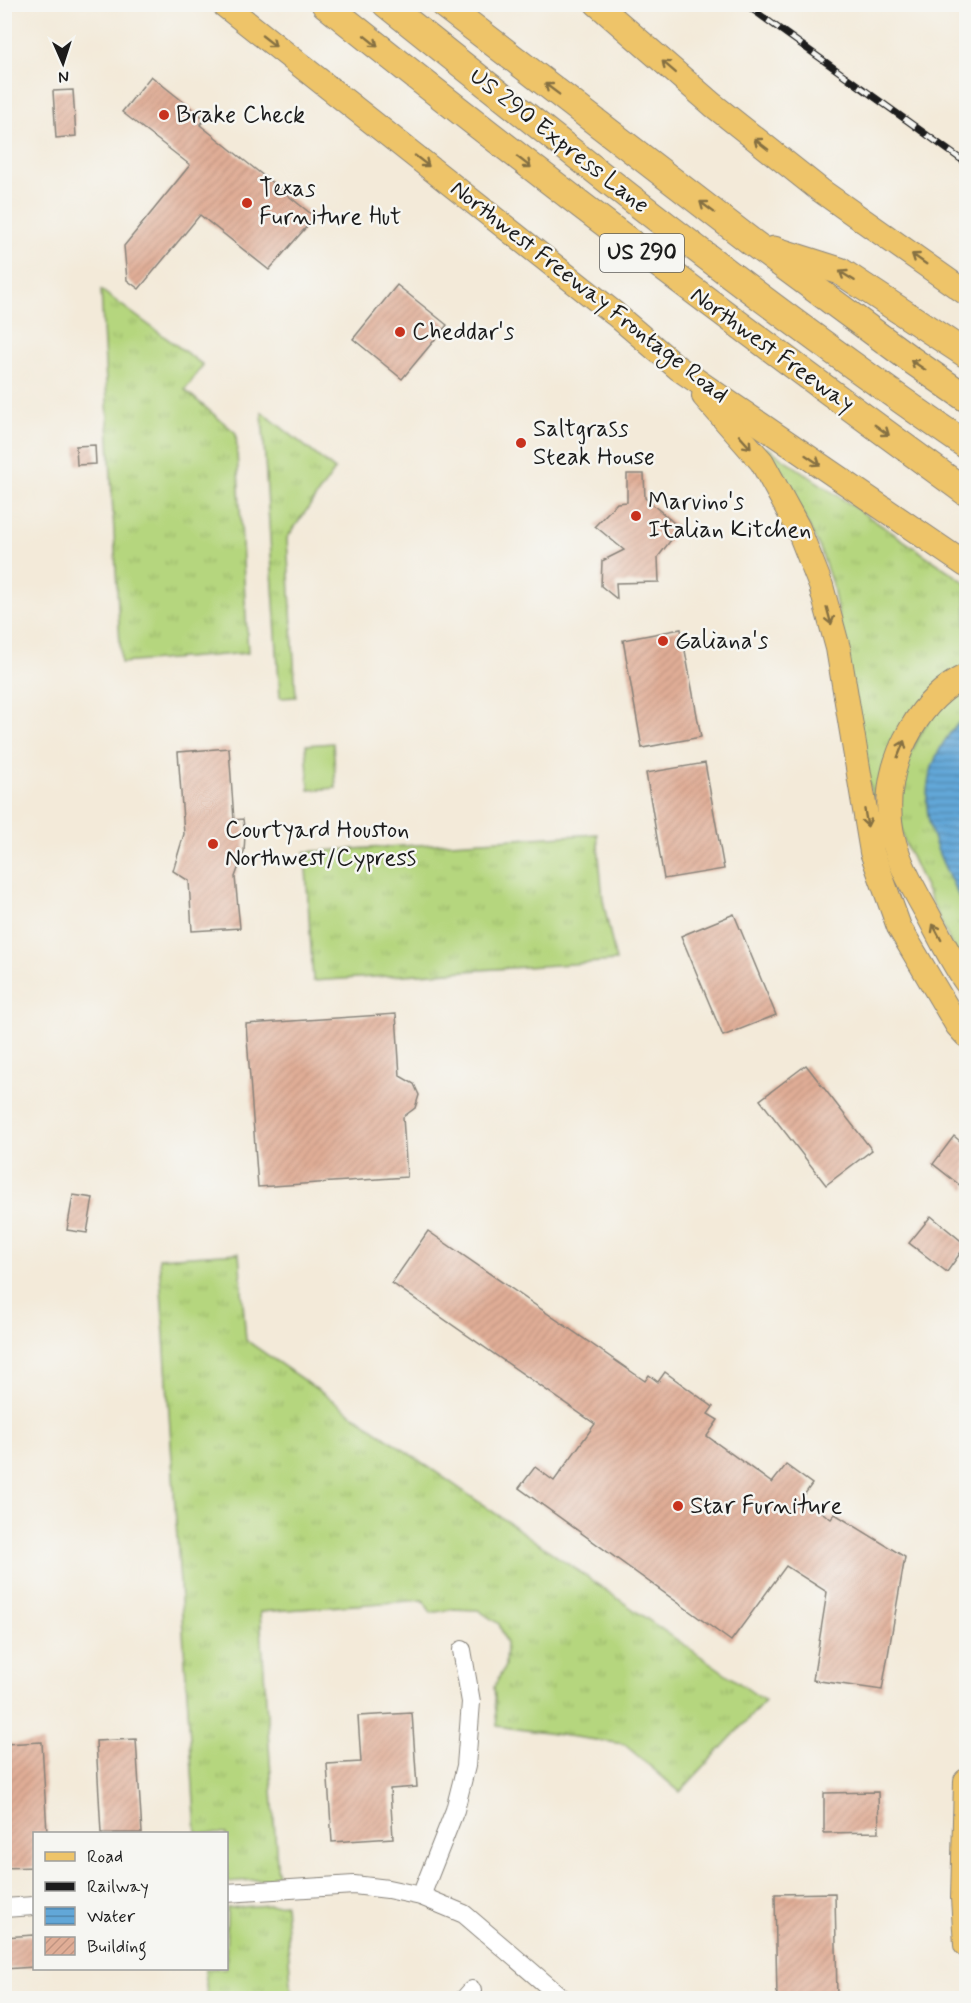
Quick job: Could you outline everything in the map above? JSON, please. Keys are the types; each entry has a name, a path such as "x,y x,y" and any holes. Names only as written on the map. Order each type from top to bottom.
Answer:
{"highway":[{"name":"Northwest Freeway","path":"325,4 599,221 966,492"},
{"name":"US 290 Express Lane","path":"386,4 697,249 920,414 966,445"},
{"name":"US 290","path":"443,4 753,243 966,398"},
{"path":"753,243 840,271 966,354"}],"main road":[{"name":"Northwest Freeway Frontage Road","path":"223,4 615,314 678,368 966,565"},
{"path":"597,4 713,105 820,190 966,293"},
{"path":"678,368 762,462 798,528 821,586 838,648 872,852 899,927 957,1025 966,1035"},
{"path":"966,676 934,699 913,725 898,755 890,789 889,806 893,840 898,856 966,982"},
{"path":"966,1781 963,1898 966,1945"}],"street":[{"path":"421,1896 455,1810 466,1766 471,1702 462,1650"},
{"path":"228,1893 354,1885 388,1888 421,1896 464,1914 562,1998"},
{"path":"4,1908 33,1906"}],"green space":[{"path":"101,290 203,365 185,390 236,433 248,653 121,663"},
{"path":"262,412 335,470 287,538 296,697 280,698"},
{"path":"766,447 966,583 966,668 878,795 871,796 833,587 819,546 799,508 762,451"},
{"path":"966,689 966,970 950,942 904,841 898,814 905,764 927,723 944,705"},
{"path":"333,743 336,788 309,790 306,745"},
{"path":"597,834 603,900 616,961 313,981 305,852"},
{"path":"239,1253 246,1340 765,1701 680,1792 624,1744 497,1726 494,1687 505,1666 506,1642 499,1624 478,1610 452,1609 431,1613 423,1600 260,1612 278,1878 228,1882 228,1832 196,1832 159,1258"},
{"path":"285,1904 292,1998 207,1998 205,1970 228,1970 228,1908"}],"water":[{"path":"966,716 966,911 939,855 928,817 927,797 929,777 936,757 945,740"}],"building":[{"path":"151,76 205,119 200,125 315,217 269,270 200,215 139,289 127,280 124,246 190,165 122,112"},
{"path":"73,90 76,136 56,138 53,91"},
{"name":"Cheddar's","path":"397,285 447,325 402,379 353,339"},
{"path":"95,445 96,464 77,465 76,446"},
{"path":"627,474 644,474 645,498 680,528 658,557 659,582 616,583 617,599 601,586 602,561 624,550 595,526 617,503 627,502"},
{"path":"681,629 701,737 642,748 623,640"},
{"name":"Courtyard Houston Northwest/Cypress","path":"229,748 234,820 243,819 245,835 244,852 235,877 240,928 192,931 189,881 173,871 184,834 178,752"},
{"path":"705,763 724,869 664,879 646,773"},
{"path":"734,914 776,1015 723,1036 681,936"},
{"path":"396,1014 400,1076 414,1084 419,1095 415,1108 403,1117 407,1177 258,1187 246,1024"},
{"path":"806,1065 872,1150 826,1185 760,1100"},
{"path":"954,1136 966,1146 966,1190 933,1164"},
{"path":"73,1195 93,1198 87,1233 67,1230"},
{"path":"931,1216 966,1245 947,1272 909,1243"},
{"path":"428,1231 645,1381 649,1375 658,1382 665,1372 713,1407 708,1414 718,1420 707,1436 772,1483 786,1465 812,1484 802,1498 831,1519 835,1514 905,1557 882,1690 813,1680 827,1592 786,1566 731,1641 519,1488 535,1467 554,1481 595,1424 392,1283"},
{"path":"412,1713 417,1787 390,1789 393,1838 332,1842 327,1764 361,1762 358,1716"},
{"path":"136,1739 142,1832 101,1832 96,1741"},
{"path":"42,1742 47,1832 33,1832 33,1867 4,1868 4,1744"},
{"path":"878,1792 879,1832 824,1833 824,1793"},
{"path":"835,1893 837,1998 777,1998 775,1894"},
{"path":"33,1935 33,1967 4,1969 4,1937"}],"railway":[{"path":"745,4 966,163"}],"place":[{"name":"Brake Check","path":"164,115"},
{"name":"Texas Furniture Hut","path":"247,203"},
{"name":"Cheddar's","path":"400,332"},
{"name":"Saltgrass Steak House","path":"521,443"},
{"name":"Marvino's Italian Kitchen","path":"636,516"},
{"name":"Galiana's","path":"663,641"},
{"name":"Courtyard Houston Northwest/Cypress","path":"213,844"},
{"name":"Star Furniture","path":"678,1506"}]}
